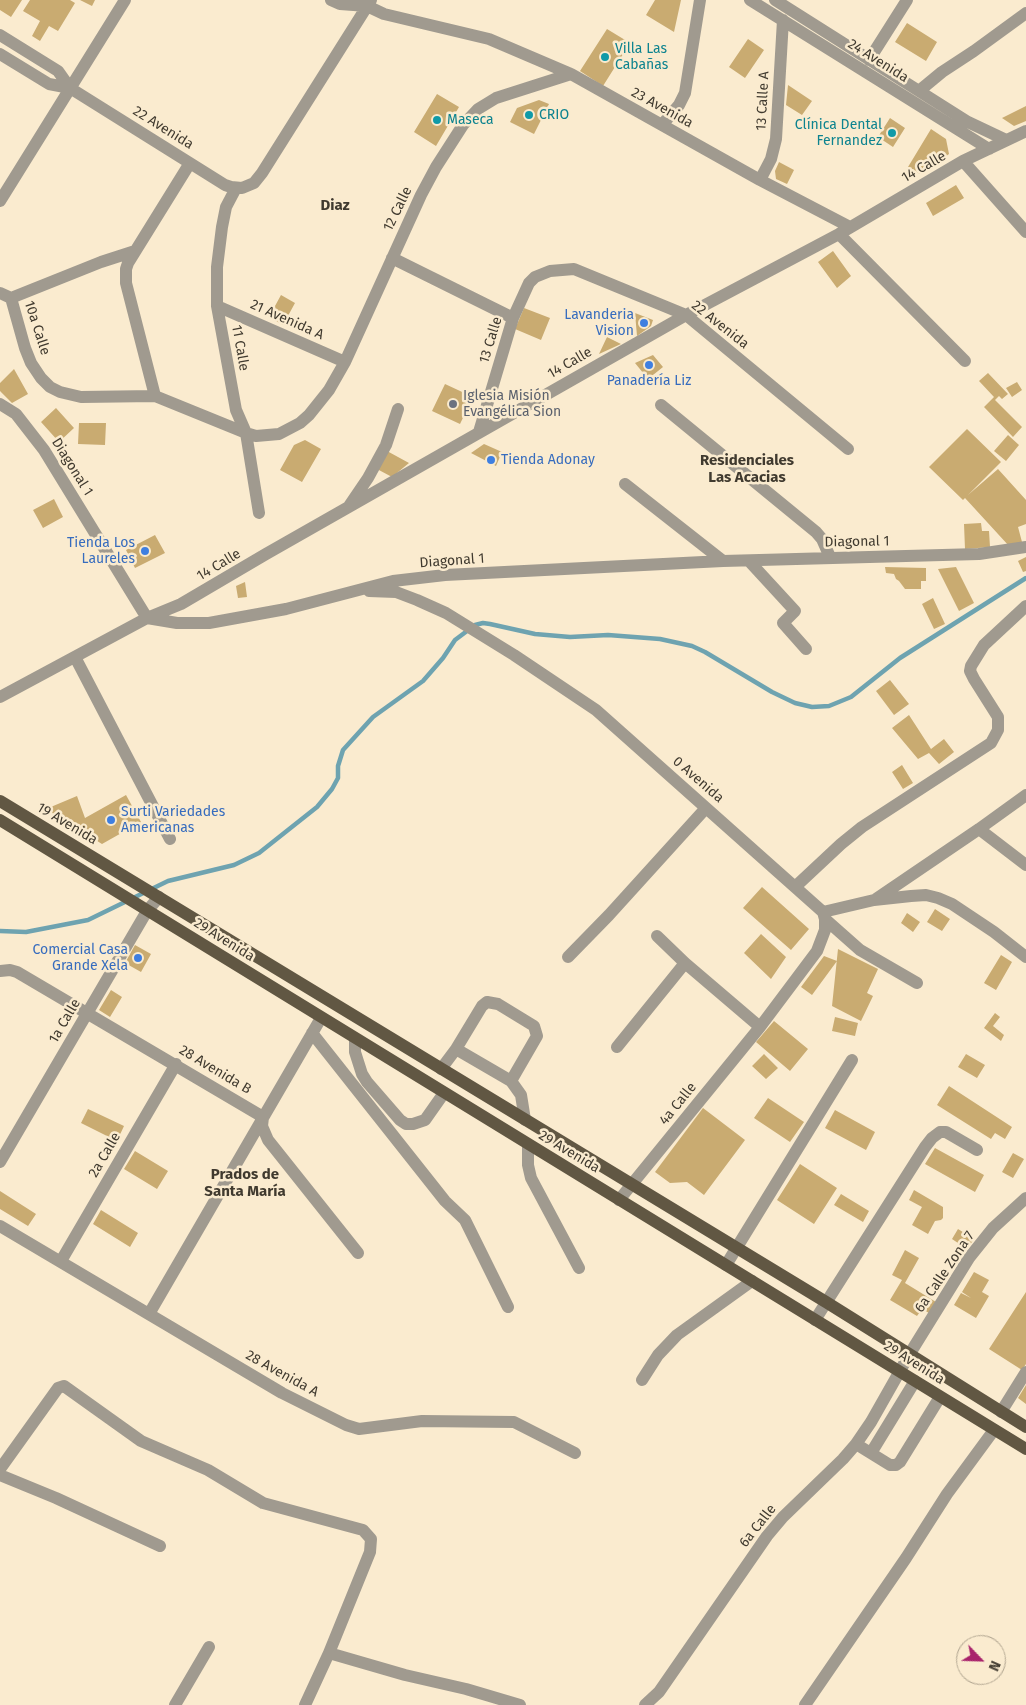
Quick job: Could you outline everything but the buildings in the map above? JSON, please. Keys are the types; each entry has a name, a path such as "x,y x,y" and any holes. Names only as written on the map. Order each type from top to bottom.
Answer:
{"main road":[{"name":"19 Avenida","path":"0,801 119,872"},
{"name":"29 Avenida","path":"0,820 320,1018 1026,1449"},
{"name":"29 Avenida","path":"119,872 826,1302 1026,1427"}],"street":[{"path":"0,201 125,0"},
{"name":"23 Avenida","path":"331,0 340,4 366,2 384,14 489,39 570,74 760,180 844,231 965,362"},
{"path":"662,125 679,105 685,93 700,0"},
{"name":"24 Avenida","path":"750,0 989,149"},
{"name":"24 Avenida","path":"775,0 968,122 1006,140"},
{"path":"869,60 907,0"},
{"name":"11 Calle","path":"259,513 246,433 236,410 217,306 218,267 226,207 239,188 254,183 262,173 366,2"},
{"path":"919,91 942,72 1026,13"},
{"name":"13 Calle A","path":"760,180 771,160 776,139 783,20"},
{"name":"22 Avenida","path":"0,35 58,72 70,88 225,184 239,188"},
{"name":"22 Avenida","path":"0,54 49,84 70,88"},
{"name":"12 Calle","path":"309,415 329,390 345,362 436,167 470,116 496,98 570,74"},
{"name":"14 Calle","path":"0,697 147,618 181,604 686,315 844,231 963,161 1026,131"},
{"path":"963,161 1026,232"},
{"path":"155,396 126,284 126,269 190,163"},
{"name":"10a Calle","path":"135,252 6,295 31,364 50,387 60,392 81,397 155,396 256,436 280,434 300,423 309,415"},
{"path":"392,258 513,318"},
{"name":"22 Avenida","path":"550,272 569,269 580,270 686,315 848,449"},
{"name":"13 Calle","path":"480,432 513,318 532,279 550,272"},
{"name":"21 Avenida A","path":"217,306 345,362"},
{"name":"Diagonal 1","path":"0,404 16,414 44,450 147,618 177,623 204,624 286,608 393,581 445,575 723,561 960,555 1016,550 1026,547"},
{"path":"661,405 816,532 822,539 830,557"},
{"path":"348,508 386,446 398,409"},
{"path":"625,484 723,561"},
{"path":"749,561 795,611 784,623 806,649"},
{"name":"0 Avenida","path":"349,593 365,591 396,592 446,613 510,652 596,710 795,887 860,950 917,983"},
{"path":"795,887 840,844 862,827 991,743 998,730 998,717 974,679 970,670 971,666 984,645 1026,606"},
{"path":"75,657 170,839"},
{"path":"874,900 980,829 1026,795"},
{"path":"568,957 609,915 706,808"},
{"path":"980,829 1026,865"},
{"name":"1a Calle","path":"0,1162 145,909 156,895"},
{"path":"824,915 874,900 911,896 938,898 952,904 994,932 1026,957"},
{"name":"4a Calle","path":"619,1200 760,1027 816,951 822,940 824,915"},
{"path":"657,936 685,963 760,1027"},
{"path":"617,1048 685,963"},
{"name":"28 Avenida B","path":"2,971 17,972 263,1117"},
{"path":"441,1068 456,1049 482,1006 487,1002 498,1004 534,1026 537,1036 511,1081"},
{"path":"148,1314 320,1018"},
{"path":"312,1033 445,1201 465,1220 508,1308"},
{"path":"355,1039 356,1052 362,1074 400,1120 406,1124 425,1120 444,1093"},
{"path":"456,1049 511,1081 521,1095 525,1120"},
{"path":"726,1265 852,1060"},
{"name":"2a Calle","path":"61,1261 176,1064"},
{"path":"263,1117 262,1126 268,1140 358,1253"},
{"path":"815,1320 932,1138 940,1132 946,1132 977,1150"},
{"path":"528,1144 528,1165 532,1178 579,1268"},
{"name":"6a Calle Zona 7","path":"900,1372 969,1258 993,1228 1026,1198"},
{"name":"28 Avenida A","path":"0,1226 282,1393 352,1428 358,1429 422,1421 514,1422 575,1453"},
{"path":"642,1380 658,1355 672,1339 752,1281"},
{"name":"6a Calle","path":"645,1705 659,1692 767,1536 783,1517 856,1444 900,1372"},
{"path":"1001,1412 1026,1372"},
{"path":"870,1453 915,1381"},
{"path":"0,1469 58,1388 64,1386 141,1441 208,1470 263,1503 363,1530 371,1539 370,1552 329,1653 305,1705"},
{"path":"856,1444 890,1465 898,1464 940,1397"},
{"path":"805,1705 947,1494 994,1430"},
{"path":"0,1476 64,1502 160,1546"},
{"path":"175,1705 209,1647"},
{"path":"329,1653 520,1705"}],"waterway":[{"path":"0,931 26,932 88,920 168,881 234,865 259,853 317,807 332,789 338,778 338,766 343,750 373,717 423,681 443,658 455,640 475,625 483,623 535,634 570,637 608,635 660,639 692,646 772,692 795,703 812,707 829,706 851,697 900,658 1026,578"}],"place":[{"name":"Villa Las Cabañas","path":"605,57"},
{"name":"CRIO","path":"529,115"},
{"name":"Maseca","path":"437,120"},
{"name":"Clínica Dental Fernandez","path":"892,133"},
{"name":"Lavanderia Vision","path":"644,323"},
{"name":"Panadería Liz","path":"649,365"},
{"name":"Iglesia Misión Evangélica Sion","path":"453,404"},
{"name":"Tienda Adonay","path":"491,460"},
{"name":"Tienda Los Laureles","path":"145,551"},
{"name":"Surti Variedades Americanas","path":"111,820"},
{"name":"Comercial Casa Grande Xela","path":"138,958"}],"district":[{"name":"Diaz","path":"335,206"},
{"name":"Residenciales Las Acacias","path":"747,470"},
{"name":"Prados de Santa María","path":"245,1184"}]}
